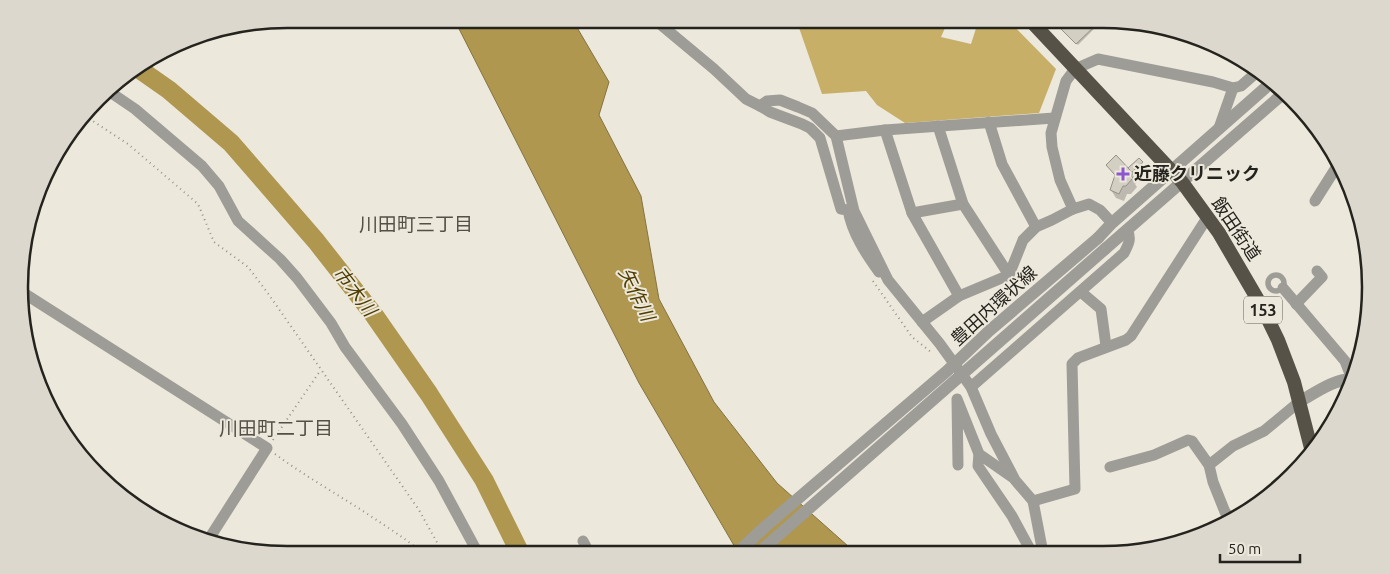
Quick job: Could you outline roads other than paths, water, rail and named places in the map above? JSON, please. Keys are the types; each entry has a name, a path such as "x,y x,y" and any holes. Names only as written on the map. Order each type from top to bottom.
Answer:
{"highway":[{"name":"飯田街道","path":"1036,27 1182,182 1219,233 1272,326 1300,402 1310,444"}],"street":[{"path":"664,27 714,69 746,100 810,128 820,138 841,209 848,210 850,221 868,256 880,274 888,280"},
{"path":"1073,209 1060,180 1052,147 1051,133 1066,81 1074,69 1098,59 1213,82 1233,88 1240,86 1253,75"},
{"name":"豊田内環状線","path":"744,546 772,520 947,371 989,331 1098,238 1112,223 1267,86"},
{"path":"1219,128 1233,88"},
{"path":"114,94 135,109 202,166 219,186 238,221 280,259 297,278 402,424 439,481 474,546"},
{"name":"豊田内環状線","path":"766,546 1279,97"},
{"path":"760,106 767,101 780,100 798,107 812,113 836,136 854,211 888,280 940,344 971,387 991,434 1015,480 1033,501 1042,546"},
{"path":"836,136 885,130 1054,118"},
{"path":"989,122 1002,164 1036,226"},
{"path":"938,126 963,204 1009,275"},
{"path":"885,130 912,213 959,296"},
{"path":"1314,201 1334,169"},
{"path":"912,213 963,204"},
{"path":"922,322 959,296 1009,275 1023,240 1036,226 1073,209 1089,204 1100,210 1112,223"},
{"path":"1033,501 1075,489 1072,364 1078,358 1126,340 1131,336 1207,218"},
{"path":"971,387 1124,253 1129,243 1127,230"},
{"path":"1296,304 1322,277 1317,271"},
{"path":"1283,288 1345,361 1349,370"},
{"path":"1081,292 1102,309 1106,346"},
{"path":"28,296 267,448 211,535"},
{"path":"1209,465 1233,446 1264,431 1300,402 1335,382 1346,378"},
{"path":"958,465 957,399 979,454 978,466 1012,516 1028,546"},
{"path":"1110,467 1154,455 1188,440 1192,441 1209,465 1216,490 1227,515"},
{"path":"979,454 1015,480"},
{"path":"583,541 586,546"}],"water":[{"name":"矢作川","path":"458,27 577,27 609,82 599,115 641,196 659,299 714,402 777,483 848,546 734,546 639,383"}],"waterway":[{"name":"市木川","path":"142,71 169,90 231,143 316,241 374,315 429,394 484,480 517,546"}],"place":[{"name":"近藤クリニック","path":"1123,174"}],"district":[{"name":"川田町三丁目","path":"416,224"},
{"name":"川田町二丁目","path":"276,428"}]}
